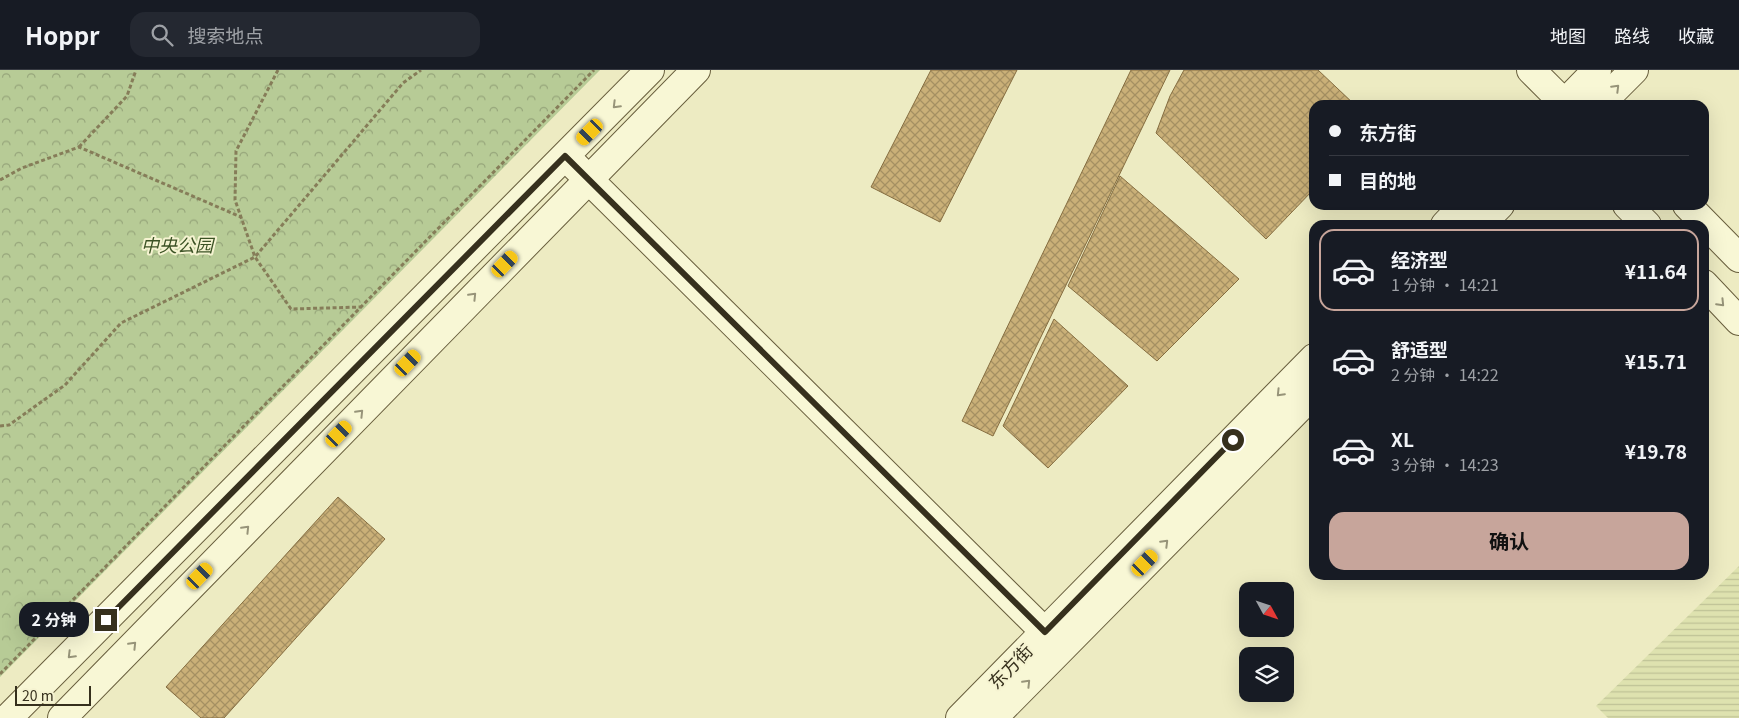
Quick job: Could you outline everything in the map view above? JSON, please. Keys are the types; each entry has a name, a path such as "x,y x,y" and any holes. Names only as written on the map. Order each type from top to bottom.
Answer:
{"main road":[{"path":"8,718 650,70"},
{"path":"62,718 696,70"},
{"path":"1531,70 1560,100"},
{"path":"1568,100 1597,70"},
{"path":"1604,100 1634,70"},
{"path":"565,156 1053,640"},
{"path":"1450,220 1459,210"},
{"path":"1485,220 1495,210"},
{"path":"1632,210 1641,220"},
{"path":"1692,210 1702,220"},
{"path":"1709,227 1739,258"},
{"path":"1709,289 1739,321"},
{"name":"东方街","path":"993,718 1053,640 1309,363"},
{"name":"东方街","path":"960,718 1053,640 1309,398"}],"path":[{"path":"0,180 22,168 79,148 127,96 136,70"},
{"path":"278,70 236,151 235,200 241,218 255,257 291,309 361,307"},
{"path":"0,426 9,425 65,385 121,323 255,257 403,83 421,70"},
{"path":"0,674 594,70"},
{"path":"79,148 241,218"}],"green space":[{"name":"中央公园","path":"0,70 600,70 0,677"},
{"path":"1739,566 1739,718 1608,718 1596,706"}],"building":[{"path":"931,70 1017,70 940,222 871,187"},
{"path":"1131,70 1170,70 993,436 962,421"},
{"path":"1184,70 1318,70 1350,100 1309,100 1309,194 1266,239 1156,133 1170,96"},
{"path":"1120,176 1239,279 1157,361 1068,286"},
{"path":"1054,319 1128,386 1048,468 1003,426"},
{"path":"338,497 385,539 224,718 201,718 166,687"}],"route":[{"path":"106,620 565,156 1045,632 1233,440"}]}
